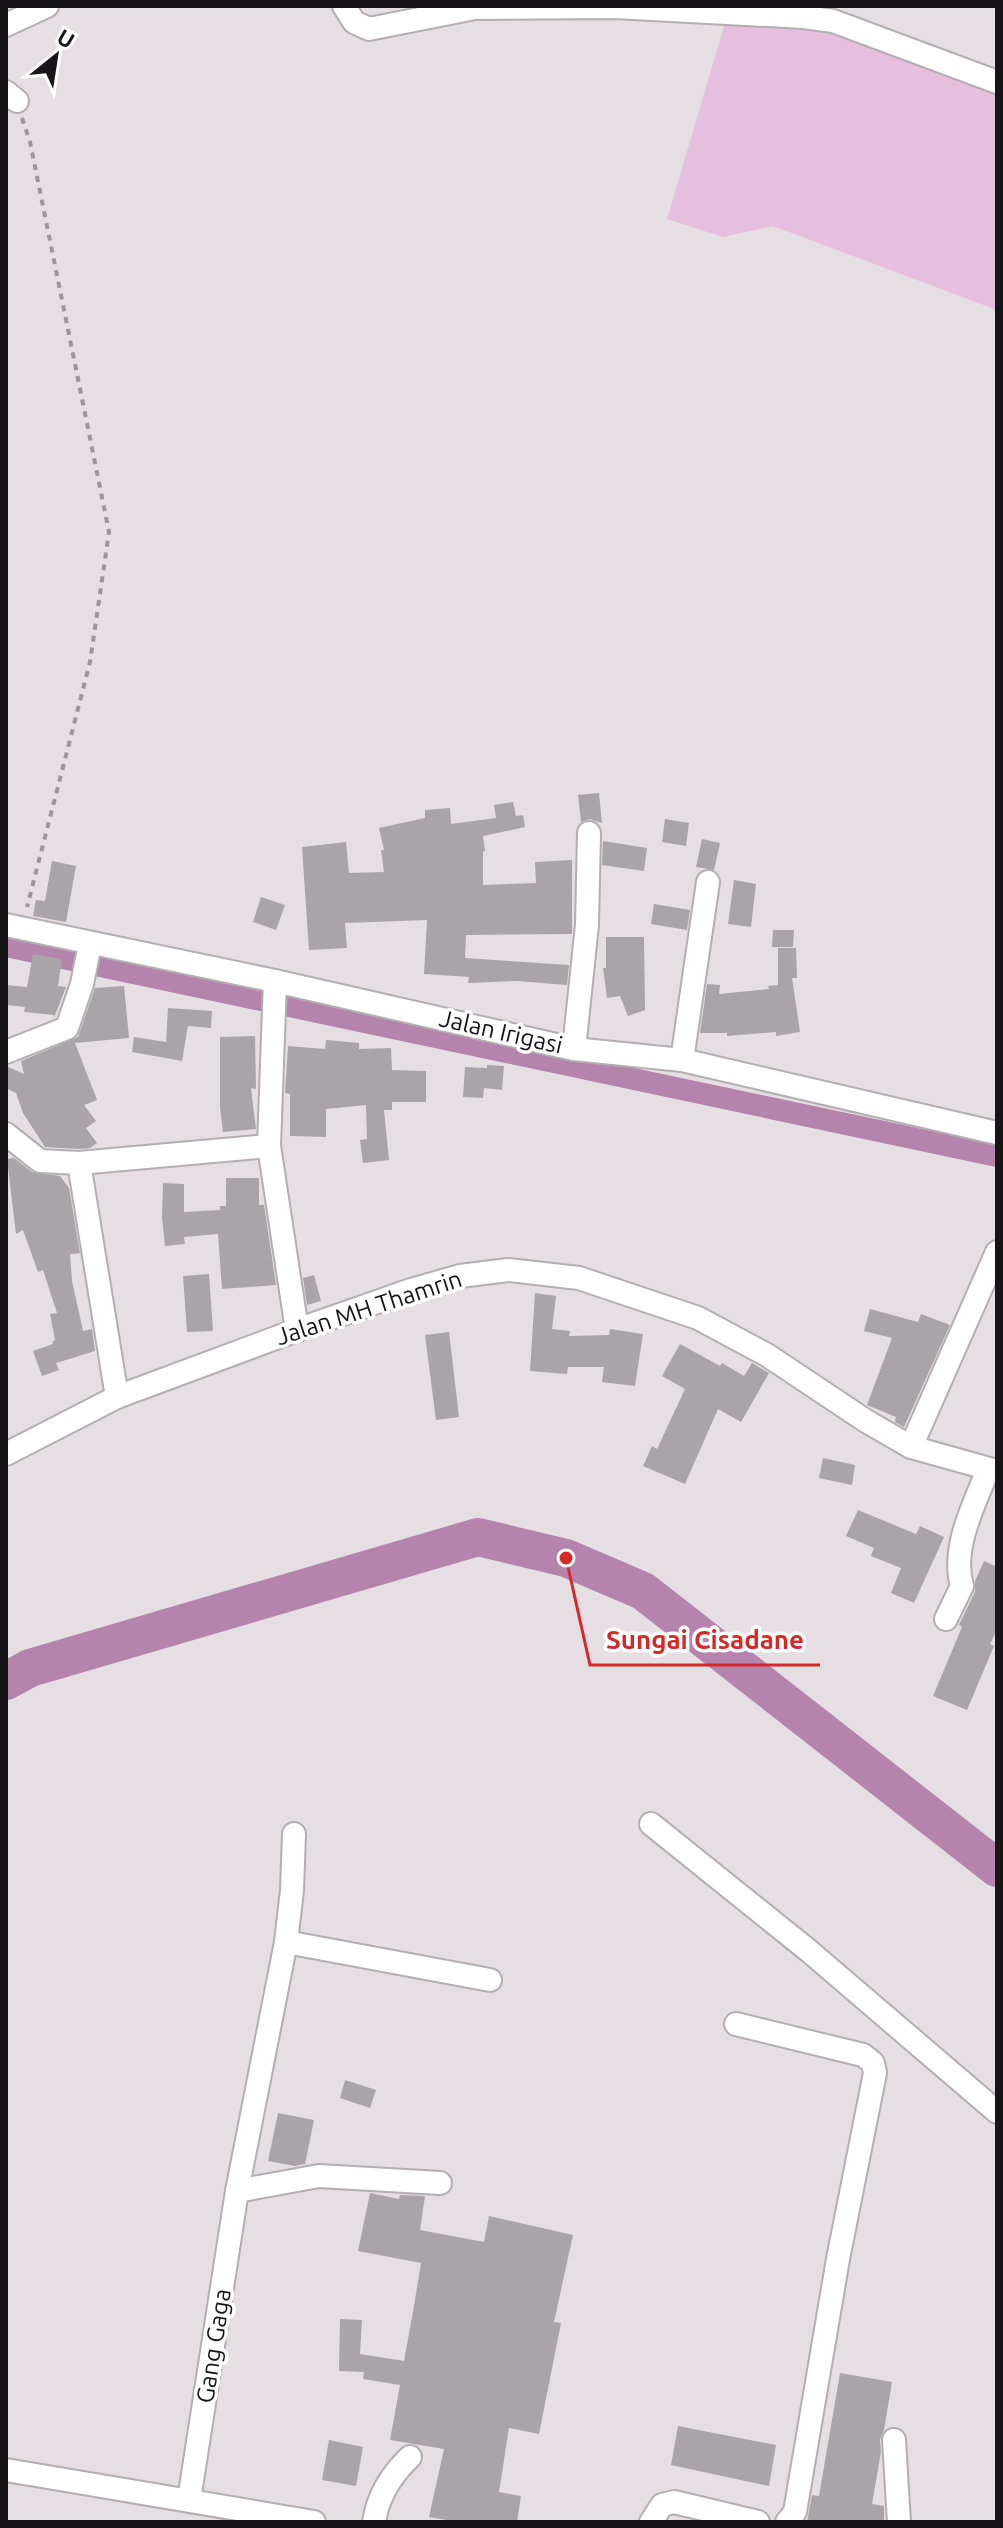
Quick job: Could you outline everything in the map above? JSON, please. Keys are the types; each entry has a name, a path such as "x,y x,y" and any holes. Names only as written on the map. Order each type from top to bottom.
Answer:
{"street":[{"path":"6,25 47,6"},
{"path":"344,6 354,22 369,29 475,8 614,7 804,17 833,21 997,82"},
{"path":"574,1049 587,925 589,833"},
{"path":"682,1060 708,882"},
{"name":"Jalan Irigasi","path":"14,927 87,956 574,1049 682,1060 997,1133"},
{"path":"6,1052 67,1028 87,956"},
{"path":"274,991 269,1146 297,1330"},
{"path":"6,1134 40,1161 79,1163 269,1146"},
{"path":"79,1163 117,1397"},
{"path":"911,1447 997,1252"},
{"name":"Jalan MH Thamrin","path":"6,1454 117,1397 297,1330 460,1276 508,1270 579,1278 698,1318 767,1355 911,1447 992,1470"},
{"path":"946,1619 962,1586 959,1565 969,1514 992,1470"},
{"path":"651,1824 809,1951 997,2112"},
{"name":"Gang Gaga","path":"189,2500 237,2191 286,1942 294,1834"},
{"path":"286,1942 490,1980"},
{"path":"736,2024 863,2055 873,2063 875,2073 838,2259 795,2512 787,2522"},
{"path":"237,2191 319,2176 440,2183"},
{"path":"894,2440 899,2522"},
{"path":"374,2522 382,2494 393,2473 410,2457"},
{"path":"6,2470 314,2522"},
{"path":"651,2522 662,2505 674,2502 758,2522"}],"path":[{"path":"11,97 30,142 109,532 90,662 14,927"}],"shaded area":[{"path":"730,6 834,9 997,71 997,310 773,226 723,237 667,219"}],"building":[{"path":"599,793 602,823 590,819 581,822 578,795"},
{"path":"513,802 516,816 523,815 525,827 483,836 483,885 536,883 535,862 572,860 572,934 466,935 465,958 569,965 567,985 517,981 468,983 469,977 424,974 427,920 345,923 347,948 309,950 302,847 346,842 349,873 384,872 381,850 384,850 379,828 425,818 425,810 450,808 451,824 496,818 494,805"},
{"path":"665,819 689,823 686,846 662,842"},
{"path":"702,839 720,843 714,870 696,867"},
{"path":"603,841 647,848 644,871 602,865"},
{"path":"52,861 76,866 66,922 33,916 36,900 45,901"},
{"path":"734,880 756,884 751,927 728,924"},
{"path":"261,897 285,905 276,930 253,922"},
{"path":"654,904 690,910 687,930 651,924"},
{"path":"773,930 794,930 793,947 772,947"},
{"path":"606,937 644,937 645,1010 628,1016 620,996 607,998 603,968 606,968"},
{"path":"778,948 796,948 797,978 792,978 800,1032 776,1036 776,1032 727,1036 727,1033 700,1033 707,984 720,985 719,994 769,989 768,986 778,985"},
{"path":"33,954 62,959 58,986 66,987 54,1018 54,1015 24,1012 25,1007 6,1005 6,985 27,987"},
{"path":"124,986 129,1038 75,1043 97,1100 84,1105 96,1121 86,1128 97,1143 90,1148 79,1149 45,1147 23,1113 16,1093 6,1088 6,1066 24,1074 21,1061 78,1037 95,988"},
{"path":"168,1008 212,1011 211,1028 188,1026 182,1061 132,1052 134,1037 166,1042"},
{"path":"255,1036 256,1089 251,1088 256,1129 223,1132 220,1037"},
{"path":"326,1040 359,1043 359,1049 391,1048 392,1070 426,1071 426,1102 392,1102 392,1110 384,1110 389,1160 363,1163 360,1140 367,1139 366,1105 326,1109 326,1137 290,1136 290,1094 285,1093 288,1046 325,1049"},
{"path":"487,1065 504,1066 502,1090 484,1088 483,1098 463,1097 465,1067 487,1068"},
{"path":"14,1158 32,1172 60,1176 69,1188 80,1253 70,1254 72,1281 83,1331 92,1329 95,1351 56,1363 59,1370 42,1376 33,1351 53,1344 50,1314 57,1313 43,1270 38,1272 23,1230 16,1234 7,1159"},
{"path":"226,1178 259,1178 259,1205 264,1205 276,1285 222,1289 218,1234 184,1237 185,1244 165,1246 163,1183 184,1184 184,1212 220,1210 220,1206 226,1206"},
{"path":"209,1274 213,1331 187,1332 183,1276"},
{"path":"314,1275 321,1301 307,1305 303,1278"},
{"path":"535,1293 556,1296 552,1329 570,1331 569,1336 609,1335 610,1329 643,1334 635,1386 602,1382 604,1367 568,1367 567,1374 530,1371"},
{"path":"870,1309 918,1322 921,1314 950,1325 904,1427 895,1422 896,1417 867,1405 892,1338 864,1331"},
{"path":"449,1332 459,1417 436,1420 425,1335"},
{"path":"680,1344 744,1376 752,1363 769,1373 741,1422 718,1409 685,1484 643,1466 652,1446 657,1449 685,1389 662,1376"},
{"path":"823,1458 855,1465 852,1485 819,1478"},
{"path":"858,1510 916,1534 920,1526 944,1537 914,1603 891,1593 901,1568 871,1556 874,1548 846,1536"},
{"path":"984,1561 997,1567 997,1630 990,1644 994,1646 967,1710 933,1696 962,1627 959,1625 975,1592 975,1581"},
{"path":"345,2080 376,2090 370,2108 340,2098"},
{"path":"278,2113 314,2120 305,2164 295,2166 268,2161"},
{"path":"370,2193 399,2199 400,2195 425,2196 420,2230 484,2242 489,2216 573,2235 554,2322 561,2323 539,2434 509,2428 499,2492 521,2496 517,2522 458,2522 429,2517 444,2449 390,2440 400,2385 363,2379 364,2372 339,2371 340,2319 362,2320 360,2354 404,2361 414,2306 421,2263 358,2251"},
{"path":"840,2373 892,2382 880,2440 881,2452 872,2504 884,2506 884,2522 807,2522 812,2495 819,2496"},
{"path":"678,2426 776,2445 769,2486 671,2465"},
{"path":"329,2440 363,2447 356,2486 322,2480"}],"waterway":[{"path":"6,946 997,1156"},
{"path":"6,1681 30,1668 478,1537 566,1558 643,1591 997,1868"}],"place":[{"name":"Sungai Cisadane","path":"566,1558"}]}
